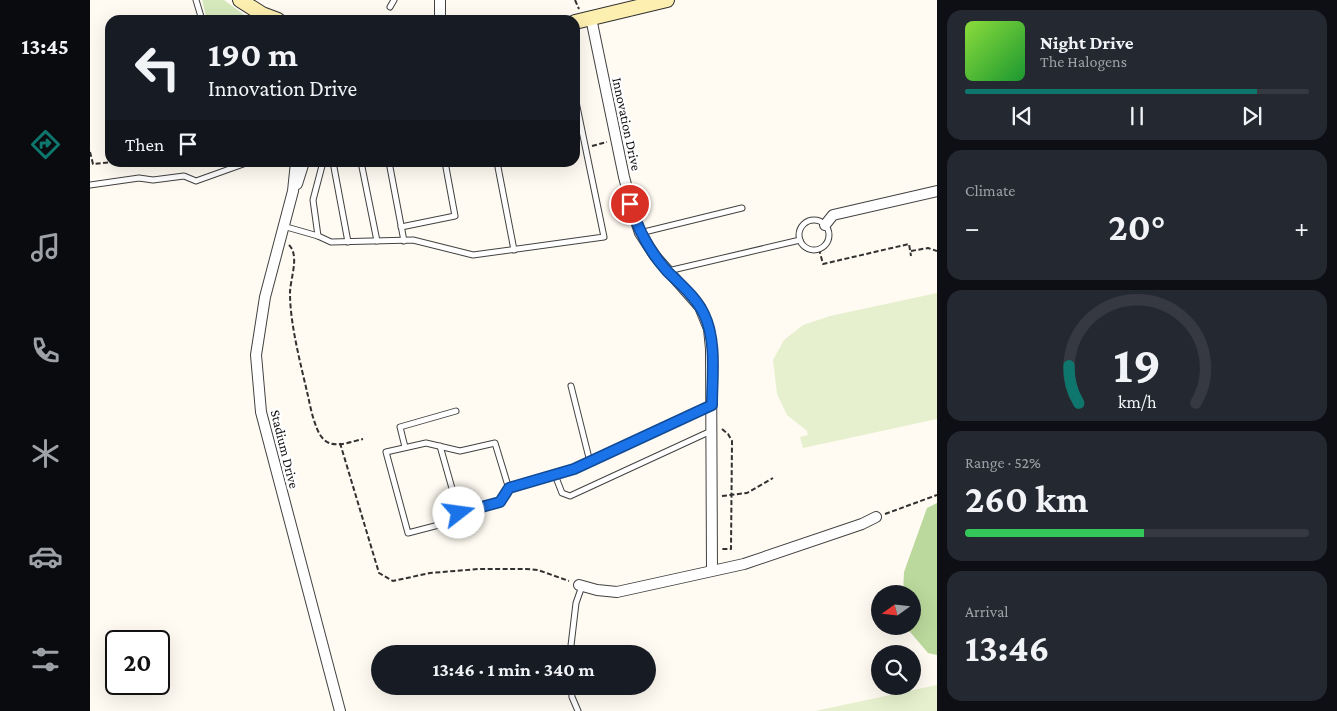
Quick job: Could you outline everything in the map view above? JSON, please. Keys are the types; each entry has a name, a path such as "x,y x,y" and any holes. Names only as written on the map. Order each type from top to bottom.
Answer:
{"street":[{"path":"240,0 265,15"},
{"path":"440,0 440,15"},
{"path":"580,16 591,18 642,3 667,0"},
{"name":"Innovation Drive","path":"591,18 630,204 640,233 654,256 692,297 705,316 709,329 712,405 715,429 712,497 712,570"},
{"name":"Stadium Drive","path":"295,167 293,191 265,297 256,355 260,412 340,711"},
{"name":"Stadium Drive","path":"293,191 300,179 303,167"},
{"path":"825,224 834,215 937,190"},
{"path":"580,585 616,592 744,564 862,524 876,517"}],"lane":[{"path":"196,0 200,15"},
{"path":"390,7 394,0"},
{"path":"283,226 318,236 331,242 413,240 473,254 514,250 604,236 580,121"},
{"path":"90,185 139,178 152,180 184,176 196,181 235,167"},
{"path":"318,236 313,200 322,167"},
{"path":"333,167 348,242"},
{"path":"362,167 377,241"},
{"path":"390,167 404,241"},
{"path":"401,227 455,216 446,167"},
{"path":"498,167 514,250"},
{"path":"640,233 742,208"},
{"path":"816,220 825,224 829,238 824,247 819,250 806,248 800,240 800,230 806,223 816,220"},
{"path":"667,271 800,240"},
{"path":"571,386 590,462"},
{"path":"459,513 500,502 509,488 574,469 712,405"},
{"path":"405,447 400,427 456,411"},
{"path":"555,475 562,493 570,496 715,429"},
{"path":"440,446 459,513 454,522 408,533 386,452 426,442 460,450 495,443 509,488"},
{"path":"571,645 580,585"},
{"path":"572,695 578,711"}],"path":[{"path":"575,0 577,15"},
{"path":"600,144 609,142"},
{"path":"90,152 93,164 105,163"},
{"path":"288,244 294,256 290,292 291,308 304,381 315,424 322,438 330,444 363,439"},
{"path":"819,250 823,264 909,244 912,256"},
{"path":"910,252 928,248 937,251"},
{"path":"712,550 731,549 732,442 728,434 715,429"},
{"path":"340,443 379,573 393,581 430,573 479,569 526,569 538,570 580,585"},
{"path":"712,497 747,493 773,478"},
{"path":"876,517 937,495"}],"green space":[{"path":"202,0 224,0 244,15 206,15"},
{"path":"937,293 937,419 803,448 800,437 808,435 807,431 787,415 777,394 773,360 784,340 803,325 830,316"},
{"path":"937,503 937,655 928,653 913,635 921,635 921,585 903,585 904,572 927,508"},
{"path":"937,685 937,711 815,711 890,695 921,695 921,688"}],"route":[{"path":"459,513 500,502 509,488 574,469 712,405 711,349 709,329 705,316 692,297 654,256 640,233 630,204"}]}
